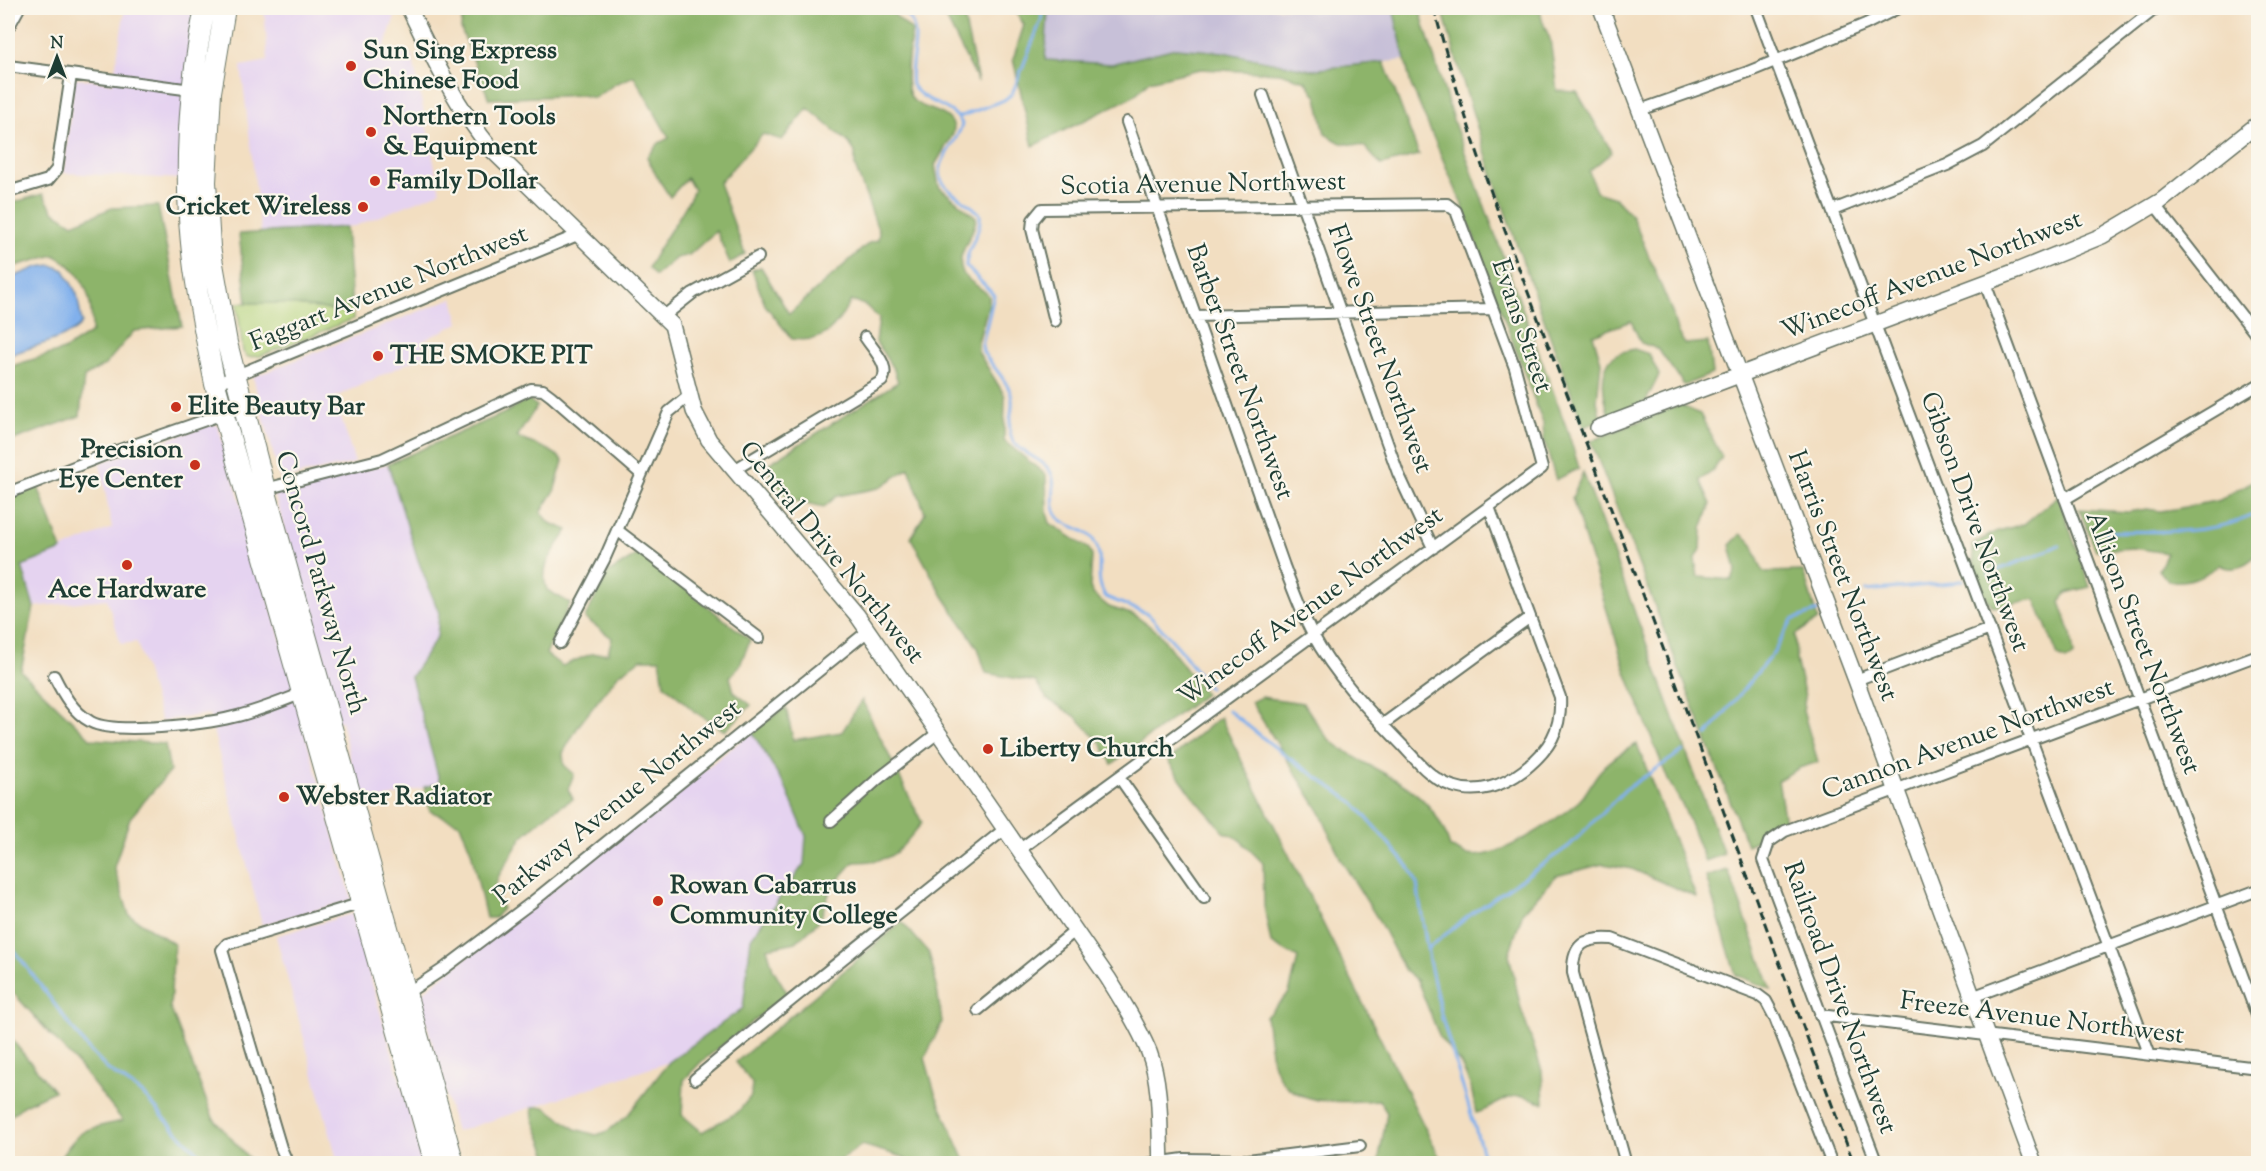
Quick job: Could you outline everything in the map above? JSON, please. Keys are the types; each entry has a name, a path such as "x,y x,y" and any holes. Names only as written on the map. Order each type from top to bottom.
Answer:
{"highway":[{"name":"Concord Parkway North","path":"205,8 202,85 187,176 193,260 215,384 223,415 300,648 398,998 430,1162"},
{"name":"Concord Parkway North","path":"225,8 202,85 207,140 208,217 214,277 235,376 265,489 300,648 303,693 362,903 398,998 454,1164"}],"street":[{"path":"8,28 19,8"},
{"name":"Central Drive Northwest","path":"409,8 458,104 474,128 496,154 664,316 676,336 699,425 868,631 1076,930 1131,1015 1149,1052 1158,1098 1156,1163"},
{"name":"Harris Street Northwest","path":"1600,8 1856,680 2034,1164"},
{"name":"Gibson Drive Northwest","path":"1756,8 2149,1053"},
{"path":"1640,110 1776,60 1866,24 1898,8"},
{"path":"1833,210 1947,165 1983,146 2156,8"},
{"path":"8,66 71,75 202,85"},
{"path":"8,192 48,180 57,169 71,75"},
{"name":"Flowe Street Northwest","path":"1263,95 1398,473 1433,548"},
{"name":"Barber Street Northwest","path":"1127,122 1155,208 1288,576 1313,635 1359,701 1433,776 1451,786 1471,790 1489,788 1512,779 1545,751 1555,736 1561,716 1560,697 1489,507"},
{"name":"Winecoff Avenue Northwest","path":"1598,429 1985,283 2102,236 2155,205 2259,124"},
{"name":"Scotia Avenue Northwest","path":"1055,321 1032,229 1036,214 1042,209 1448,204"},
{"name":"Evans Street","path":"1448,204 1456,211 1515,368 1542,468"},
{"path":"2155,205 2259,337"},
{"name":"Faggart Avenue Northwest","path":"215,384 580,234"},
{"path":"664,316 693,293 758,257"},
{"name":"Allison Street Northwest","path":"1985,283 2259,1018"},
{"path":"1195,316 1492,309"},
{"path":"735,470 882,381 886,374 885,367 865,338"},
{"path":"2065,499 2259,385"},
{"path":"265,489 367,465 520,392 543,390 641,474"},
{"path":"560,643 617,530 669,412 690,395"},
{"path":"8,493 102,456 243,407"},
{"name":"Winecoff Avenue Northwest","path":"1020,849 1542,468"},
{"path":"617,530 759,638"},
{"path":"1382,725 1530,617"},
{"path":"1856,680 1990,629"},
{"name":"Parkway Avenue Northwest","path":"398,998 531,903 868,631"},
{"name":"Cannon Avenue Northwest","path":"1765,848 1769,842 1785,831 2259,655"},
{"path":"54,676 68,702 81,716 93,723 114,727 214,722 245,714 303,693"},
{"path":"831,821 878,779 939,732"},
{"path":"1119,777 1204,898"},
{"path":"695,1079 795,995 836,967 1006,828"},
{"name":"Railroad Drive Northwest","path":"1765,848 1763,861 1877,1164"},
{"path":"1972,997 2259,890"},
{"path":"288,1164 281,1148 222,950 227,944 362,903"},
{"path":"978,1010 1076,930"},
{"path":"1626,1164 1573,973 1574,957 1579,948 1594,938 1612,939 1758,995 1766,1001 1775,1018 1832,1164"},
{"name":"Freeze Avenue Northwest","path":"1820,1015 1927,1029 1985,1033 2149,1053 2228,1066 2259,1068"},
{"path":"1156,1163 1248,1160 1360,1146"}],"shaded area":[{"path":"125,8 196,8 181,179 64,173 74,78 113,83"},
{"path":"264,8 398,8 384,48 412,55 440,192 355,226 261,232 241,66 268,61"},
{"path":"1048,8 1393,8 1405,60 1310,70 1223,52 1176,48 1112,64 1045,60"},
{"path":"453,298 459,323 422,341 423,356 335,397 355,463 280,479 253,377"},
{"path":"212,424 218,426 288,664 322,654 275,496 277,491 285,488 388,464 418,560 439,613 437,637 411,677 440,783 361,805 341,721 304,729 352,900 262,925 209,714 161,721 137,642 121,644 107,599 34,607 22,566 112,528 100,463"},
{"name":"Rowan Cabarrus Community College","path":"752,732 785,786 806,836 804,864 747,967 743,1008 669,1062 456,1132 419,995"},
{"path":"352,914 424,1163 338,1163 276,936"}],"green space":[{"path":"463,8 887,8 912,31 907,68 910,95 919,104 947,117 954,127 953,134 935,165 939,187 976,217 973,231 963,252 961,266 965,276 989,296 978,342 978,352 1005,396 1004,441 1046,475 1047,513 1050,523 1089,549 1092,556 1090,587 1093,594 1109,607 1134,615 1158,632 1205,694 1112,764 1101,743 1075,716 1047,699 1036,682 986,673 978,648 943,596 911,538 925,513 909,468 879,488 837,496 824,507 788,499 765,466 898,382 894,370 876,342 879,318 865,305 851,301 840,319 828,332 813,339 792,339 765,305 752,270 761,267 789,314 869,243 878,240 879,232 855,166 855,152 849,143 808,108 782,140 763,134 719,183 745,254 730,263 716,231 689,255 676,258 655,276 648,268 694,190 687,178 670,197 657,177 647,157 659,143 669,138 634,76 615,84 594,98 582,95 489,99 461,29"},
{"path":"941,8 962,8 978,82"},
{"path":"1014,8 1048,8 1045,60 1112,64 1176,48 1223,52 1310,70 1384,62 1419,155 1381,165 1364,146 1341,143 1325,134 1317,97 1306,81 1280,73 1200,69 1149,81 1134,96 1033,146 1013,59 1024,25"},
{"path":"1393,8 1419,8 1454,123 1568,432 1579,468 1556,480 1544,440 1543,423 1459,197 1411,85"},
{"path":"1442,8 1540,8 1550,39 1557,91 1577,92 1612,152 1589,171 1596,192 1615,198 1632,216 1672,312 1677,332 1685,344 1708,342 1712,374 1684,385 1658,349 1641,343 1631,321 1593,335 1601,362 1597,401 1601,420 1584,427 1490,167"},
{"path":"43,194 53,211 73,224 112,208 158,206 182,326 134,331 105,365 84,377 80,416 8,442 8,372 15,365 64,350 92,332 91,308 85,287 73,269 65,262 54,255 8,268 8,204"},
{"path":"346,227 352,306 341,311 280,303 247,303 239,234"},
{"path":"237,303 280,303 341,311 352,306 353,319 260,356 248,357 243,352"},
{"path":"1634,349 1649,354 1659,375 1646,401 1609,416 1603,384 1606,368 1615,355"},
{"path":"527,399 537,406 517,437 548,450 563,461 554,492 541,512 550,523 568,530 549,558 545,581 547,590 570,603 546,654 562,666 591,654 608,653 612,638 585,618 608,573 640,553 750,640 740,665 730,677 734,692 751,705 725,731 695,712 664,684 660,659 641,659 618,675 579,725 563,753 564,765 574,774 568,789 573,799 549,813 522,837 498,877 493,894 503,908 495,918 486,918 471,851 460,824 430,811 424,787 440,783 411,677 437,637 439,613 418,560 388,464 507,412"},
{"path":"1680,405 1700,414 1722,457 1713,471 1700,480 1711,504 1702,528 1701,549 1695,560 1698,577 1732,580 1736,570 1730,545 1741,534 1751,542 1763,572 1803,571 1818,620 1795,635 1796,660 1805,697 1803,711 1818,762 1799,768 1778,780 1785,823 1765,837 1747,845 1591,441"},
{"path":"1583,472 1724,854 1705,861 1683,806 1668,780 1626,672 1572,498"},
{"path":"2258,478 2258,554 2240,567 2231,568 2219,565 2189,580 2168,581 2159,570 2167,553 2135,548 2096,550 2079,509 2128,512 2175,509 2220,500"},
{"path":"38,487 62,550 22,566 34,607 21,671 91,739 165,744 170,771 130,818 114,867 129,915 174,944 170,1007 213,1118 253,1163 57,1163 77,1136 99,1126 123,1121 79,1066 8,987 8,497"},
{"path":"2058,496 2090,587 2066,593 2060,602 2071,634 2074,656 2066,660 2058,656 2035,599 1993,607 1978,578 1972,545 1995,532 2024,524"},
{"path":"1261,697 1303,703 1330,740 1416,794 1430,807 1441,824 1450,847 1467,855 1494,852 1541,829 1578,802 1610,761 1637,744 1696,897 1632,869 1603,864 1556,876 1523,912 1509,954 1521,1009 1542,1071 1544,1103 1527,1097 1515,1096 1476,1113 1471,1087 1461,1064 1440,1038 1417,980 1405,971 1378,919 1341,860 1320,812 1251,702"},
{"path":"862,700 922,823 894,854 879,860 854,862 831,888 820,920 796,942 767,948 773,969 788,994 701,1062 684,1080 682,1115 702,1132 738,1112 751,1096 752,1083 736,1062 902,922 929,953 942,1022 925,1058 935,1093 966,1163 911,1163 903,1157 862,1145 836,1163 551,1163 533,1118 532,1107 545,1107 575,1129 596,1135 606,1132 627,1116 669,1062 743,1008 751,938 804,864 806,836 785,786 752,732 786,707 793,740 842,732"},
{"path":"1220,717 1441,1160 1436,1163 1380,1163 1387,1113 1379,1100 1335,1102 1305,1097 1293,1091 1282,1081 1275,1068 1266,1017 1289,993 1298,958 1271,943 1264,906 1263,863 1239,839 1224,832 1192,795 1168,761"},
{"path":"1728,870 1771,989 1736,975 1706,877"},
{"path":"8,1035 54,1091 24,1105 8,1118"}],"water":[{"path":"52,265 64,270 77,294 82,323 59,338 8,356 8,279 38,267"}],"waterway":[{"path":"899,8 908,16 915,34 912,85 924,96 952,112 962,124 943,161 940,169 941,176 947,188 980,214 979,228 968,253 966,266 994,295 982,345 983,352 1002,377 1011,394 1010,433 1012,439 1021,449 1049,469 1053,480 1054,509 1060,519 1087,534 1094,541 1099,555 1100,582 1106,597 1148,614 1180,649 1209,688"},
{"path":"959,117 1004,100 1012,94 1042,18 1041,8"},
{"path":"2105,532 2202,529 2240,521 2258,513"},
{"path":"1989,574 2059,545"},
{"path":"1866,591 1963,580"},
{"path":"1707,735 1773,653 1792,620 1821,610"},
{"path":"1228,710 1282,753 1354,803 1409,867 1417,884 1429,960 1442,1018 1486,1164"},
{"path":"1427,949 1474,912 1569,846 1626,789 1683,751"},
{"path":"8,942 88,1049 107,1069 142,1093 210,1164"}],"railway":[{"path":"1434,8 1490,189 1854,1164"}],"place":[{"name":"Sun Sing Express Chinese Food","path":"351,66"},
{"name":"Northern Tools & Equipment","path":"371,132"},
{"name":"Family Dollar","path":"375,181"},
{"name":"Cricket Wireless","path":"363,207"},
{"name":"THE SMOKE PIT","path":"378,356"},
{"name":"Elite Beauty Bar","path":"176,407"},
{"name":"Precision Eye Center","path":"195,465"},
{"name":"Ace Hardware","path":"127,565"},
{"name":"Liberty Church","path":"988,749"},
{"name":"Webster Radiator","path":"284,797"},
{"name":"Rowan Cabarrus Community College","path":"658,901"}]}
